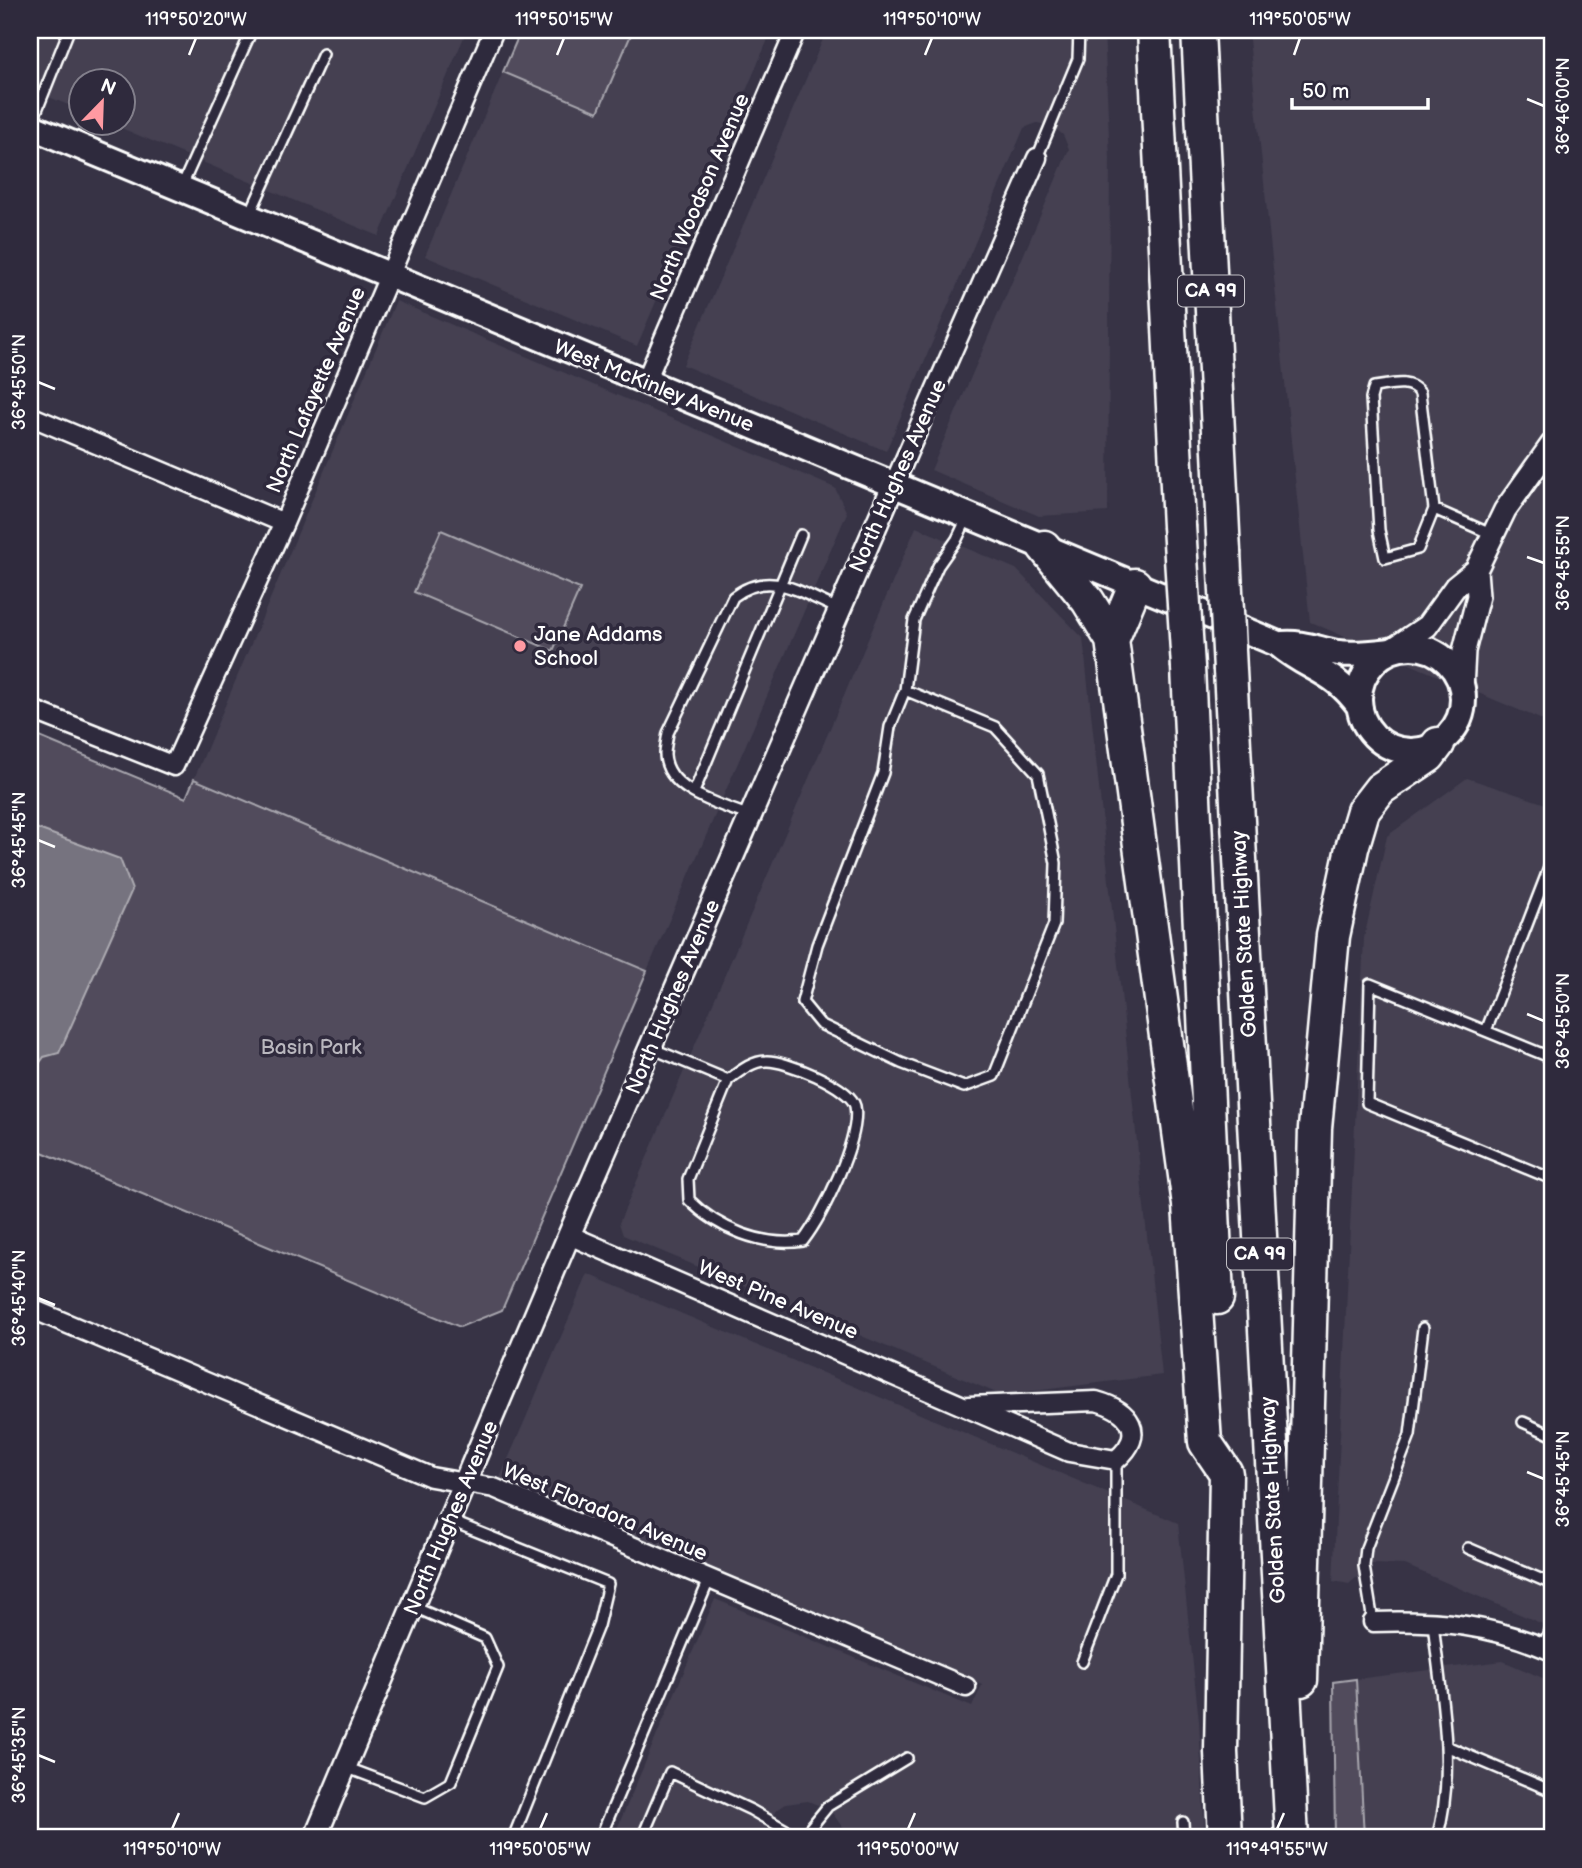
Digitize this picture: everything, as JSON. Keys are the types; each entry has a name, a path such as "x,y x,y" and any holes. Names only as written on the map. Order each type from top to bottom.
{"highway":[{"name":"Golden State Highway","path":"1154,30 1245,1838"},
{"name":"Golden State Highway","path":"1198,30 1292,1838"},
{"path":"1044,547 1088,601 1112,640 1189,1205 1205,1442 1226,1474 1221,1752 1225,1838"},
{"path":"1112,640 1135,585"},
{"path":"1292,1838 1302,1656 1315,1128 1333,936 1363,811 1380,789 1429,756 1438,744"}],"main road":[{"name":"West McKinley Avenue","path":"30,126 1278,644 1293,656 1341,682 1360,707 1365,723 1375,736 1389,746 1422,750 1438,744"},
{"name":"West McKinley Avenue","path":"1278,644 1298,642 1325,650 1356,654 1405,647 1436,653 1453,668 1462,690"},
{"path":"1360,707 1360,690 1365,674 1376,661 1390,651"},
{"path":"1438,744 1459,720 1462,690"}],"street":[{"name":"North Lafayette Avenue","path":"30,709 174,766 284,523 494,30"},
{"name":"North Woodson Avenue","path":"645,383 796,30"},
{"name":"North Hughes Avenue","path":"315,1838 451,1521 569,1235 1037,158"},
{"path":"30,416 284,523"},
{"path":"1390,651 1427,626 1455,587 1476,570 1492,534 1518,489 1552,444"},
{"path":"1462,690 1464,651 1478,596 1476,570"},
{"name":"West Pine Avenue","path":"569,1235 969,1406 1069,1452 1116,1460 1130,1445 1132,1424 1127,1415 1115,1406 1081,1400 969,1406"},
{"name":"West Floradora Avenue","path":"30,1308 431,1477 494,1488 966,1687"},
{"path":"1373,1622 1433,1620 1515,1635 1547,1649"}],"lane":[{"path":"30,126 69,30"},
{"path":"181,190 252,30"},
{"path":"1037,158 1078,59 1079,30"},
{"path":"249,218 323,54"},
{"path":"1405,383 1415,387 1420,393 1434,509 1418,549 1385,558 1379,530 1372,425 1371,398 1374,387 1405,383"},
{"path":"1434,509 1492,534"},
{"path":"905,690 995,727 1038,774 1056,863 1054,924 994,1076 964,1087 901,1063 820,1024 802,1002 817,944 883,773 890,727 905,690 914,620 938,566 957,540 969,514"},
{"path":"694,792 801,535"},
{"path":"751,817 694,792 671,774 665,755 668,733 733,597 747,586 762,582 782,585 840,610"},
{"path":"1486,1031 1552,860"},
{"path":"1552,1058 1370,984 1367,1103 1552,1179"},
{"path":"651,1048 728,1080"},
{"path":"766,1061 791,1066 840,1087 855,1102 857,1123 849,1145 816,1225 803,1241 781,1244 757,1239 704,1216 689,1200 688,1179 728,1080 746,1067 766,1061"},
{"path":"1373,1622 1364,1566 1366,1548 1410,1435 1423,1328"},
{"path":"1523,1422 1552,1435"},
{"path":"1082,1662 1116,1574 1116,1460"},
{"path":"451,1521 608,1584 598,1626 513,1838"},
{"path":"1468,1548 1552,1584"},
{"path":"600,1838 709,1580"},
{"path":"345,1767 425,1797 451,1782 498,1667 485,1638 414,1607"},
{"path":"1433,1620 1446,1746 1445,1810 1437,1838"},
{"path":"1547,1649 1552,1623"},
{"path":"1446,1746 1552,1791"},
{"path":"642,1838 670,1772 751,1810 801,1838 828,1806 907,1758"},
{"path":"1183,1822 1184,1838"}],"shaded area":[{"path":"30,30 467,30 379,236 136,134 136,66 66,66 66,104 30,89"},
{"path":"633,30 772,30 637,346 425,256 503,72 598,112"},
{"path":"827,30 1104,30 1110,158 1108,512 1039,516 931,470 1069,149 1063,135 1052,126 1037,123 1024,128 886,451 683,365"},
{"path":"1248,30 1545,30 1552,33 1552,724 1310,622"},
{"name":"Jane Addams School","path":"396,301 835,488 847,513 647,971 194,779"},
{"path":"916,527 1016,569 1083,638 1162,1375 1001,1395 623,1235 619,1223"},
{"path":"1467,778 1552,806 1552,1628 1405,1565 1372,1564 1349,1584 1333,1581 1364,938 1387,836"},
{"path":"30,826 120,859 132,890 59,1053 44,1057 30,1076"},
{"path":"588,1274 1178,1523 1199,1721 1205,1838 845,1838 843,1828 830,1810 808,1801 786,1804 777,1810 769,1819 762,1838 613,1838 715,1599 972,1707 982,1685 499,1480"},
{"path":"1503,1661 1552,1682 1552,1838 1364,1838 1356,1679"}],"green space":[{"path":"521,30 633,30 598,112 503,72"},
{"path":"441,530 580,589 553,651 414,592"},
{"name":"Basin Park","path":"30,733 186,798 194,779 647,971 502,1310 460,1327 30,1147"},
{"path":"1356,1679 1364,1838 1335,1838 1333,1682"}],"place":[{"name":"Jane Addams School","path":"520,646"}]}
